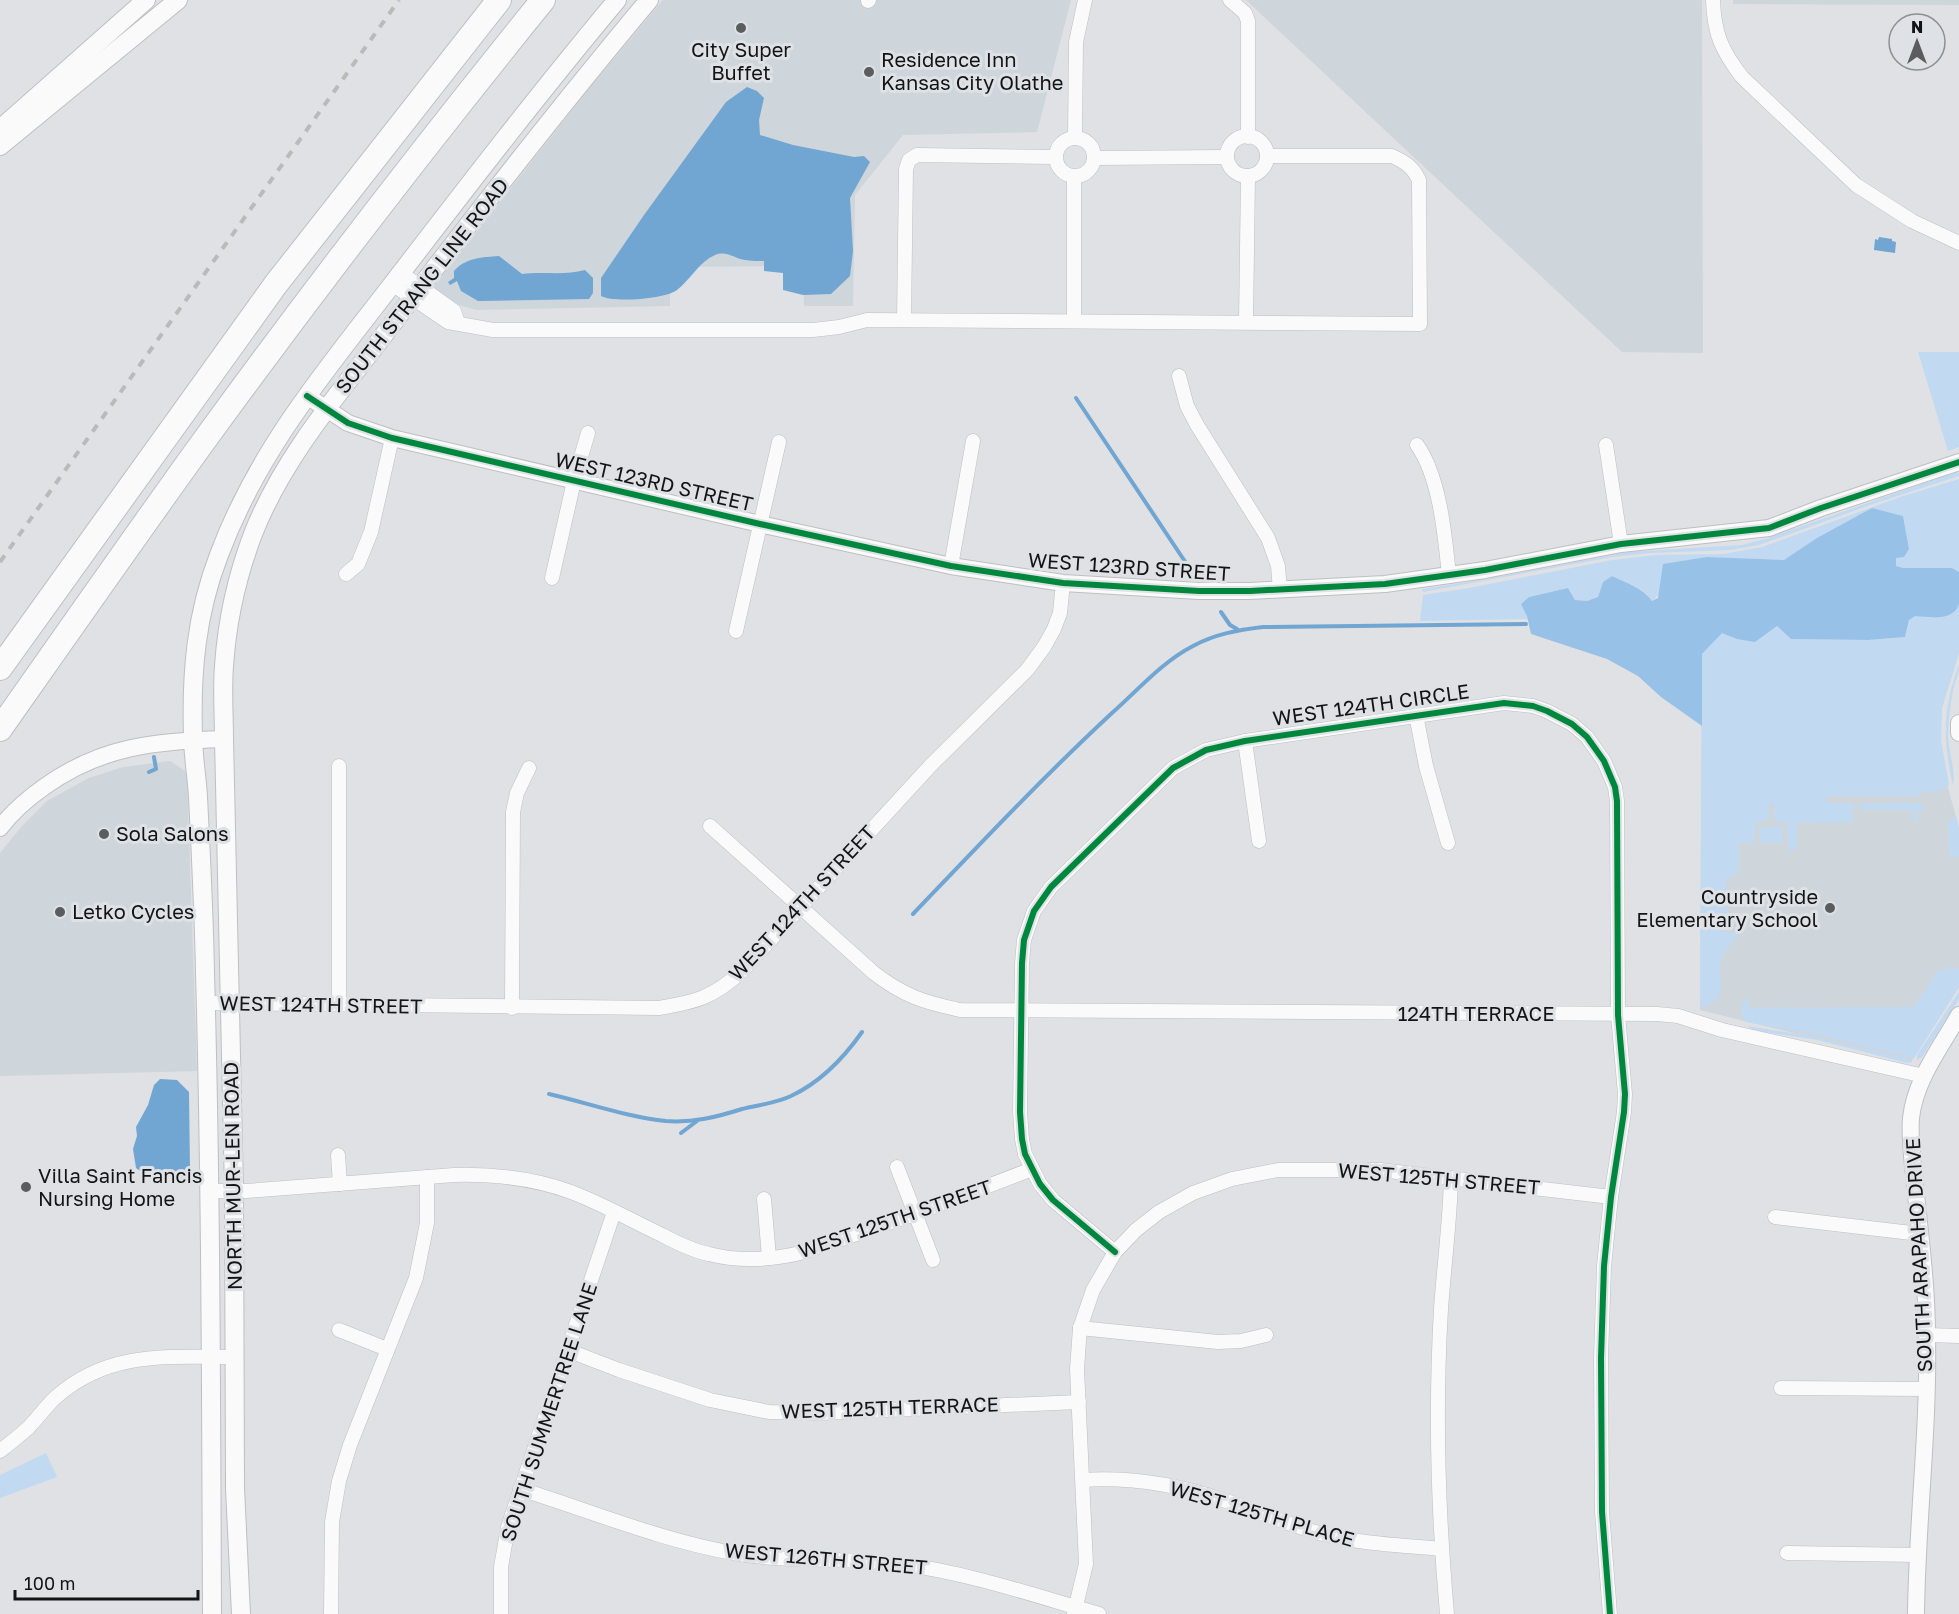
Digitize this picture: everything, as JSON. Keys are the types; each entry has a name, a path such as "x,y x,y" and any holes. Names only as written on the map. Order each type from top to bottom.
{"highway":[{"path":"0,668 276,284 499,0"},
{"path":"0,729 198,449 302,308 543,0"}],"main road":[{"path":"0,129 146,0"},
{"path":"0,146 178,0"},
{"name":"SOUTH STRANG LINE ROAD","path":"193,740 194,662 202,605 218,557 251,482 281,431 307,396 564,63 617,0"},
{"name":"SOUTH STRANG LINE ROAD","path":"224,739 224,668 227,635 242,569 266,505 295,456 327,410 416,292 584,78 649,0"},
{"name":"NORTH MUR-LEN ROAD","path":"224,739 234,1191 235,1488 241,1614"},
{"name":"NORTH MUR-LEN ROAD","path":"193,740 198,782 206,1003 210,1191 212,1614"}],"street":[{"path":"1075,137 1076,42 1085,0"},
{"path":"1230,0 1245,13 1248,21 1248,136"},
{"path":"1713,0 1717,36 1728,59 1742,77 1857,185 1912,221 1959,243"},
{"path":"1248,136 1263,143 1268,156 1260,172 1248,176 1242,176 1231,169 1227,157 1233,142 1248,136"},
{"path":"1075,137 1081,138 1091,146 1094,158 1088,171 1074,176 1068,175 1059,168 1055,157 1059,145 1075,137"},
{"path":"904,320 906,168 909,160 917,155 1055,157"},
{"path":"397,278 416,292 448,322 493,330 813,330 867,320 1420,324 1419,180 1415,170 1392,156 1268,156"},
{"path":"1094,158 1227,157"},
{"path":"1074,176 1074,321"},
{"path":"1246,322 1248,176"},
{"path":"1179,376 1182,392 1192,416 1268,538 1278,566 1280,590"},
{"name":"WEST 123RD STREET","path":"307,396 348,423 392,438 759,524 951,566 1063,583 1199,591 1280,590 1385,584 1449,576 1621,544 1769,528 1821,508 1959,462"},
{"name":"WEST 123RD STREET","path":"552,578 574,481 588,433"},
{"path":"346,573 358,564 371,532 392,438"},
{"path":"951,566 974,441"},
{"name":"WEST 123RD STREET","path":"736,631 779,442"},
{"path":"1417,445 1426,458 1436,486 1449,576"},
{"path":"1606,445 1621,544"},
{"name":"WEST 124TH STREET","path":"206,1003 659,1008 689,1004 710,995 742,971 931,765 1027,670 1044,647 1054,628 1060,613 1063,583"},
{"name":"WEST 124TH CIRCLE","path":"1115,1252 1053,1200 1032,1169 1025,1154 1022,1139 1021,1011 1024,940 1034,912 1051,887 1173,768 1206,750 1245,741 1504,703 1533,706 1572,724 1597,749 1610,774 1617,801 1618,1015 1624,1112 1611,1197 1604,1276 1600,1410 1602,1512 1610,1614"},
{"name":"WEST 124TH CIRCLE","path":"1416,715 1426,766 1448,843"},
{"path":"1959,723 1959,733"},
{"path":"0,828 30,797 63,773 104,754 136,746 224,739"},
{"path":"1245,741 1259,841"},
{"path":"339,766 339,1004"},
{"path":"512,1008 513,812 517,793 529,768"},
{"name":"124TH TERRACE","path":"710,826 874,973 911,997 960,1010 1657,1014 1678,1016 1722,1030 1924,1076"},
{"name":"SOUTH ARAPAHO DRIVE","path":"1916,1614 1928,1335 1911,1153 1911,1117 1924,1076 1959,1015"},
{"path":"338,1155 340,1185"},
{"path":"897,1167 933,1260"},
{"name":"WEST 125TH STREET","path":"210,1191 340,1185 484,1174 517,1177 571,1192 686,1247 707,1254 744,1259 790,1256 804,1252 915,1214 1032,1169"},
{"name":"WEST 125TH STREET","path":"1075,1611 1086,1564 1077,1369 1080,1328 1093,1290 1115,1252 1136,1230 1159,1212 1197,1192 1232,1179 1278,1170 1380,1170 1611,1197"},
{"path":"331,1614 332,1522 339,1481 350,1445 416,1278 427,1223 427,1177"},
{"path":"1447,1614 1441,1549 1439,1376 1441,1309 1451,1178"},
{"path":"764,1199 769,1257"},
{"name":"SOUTH SUMMERTREE LANE","path":"501,1614 500,1583 504,1548 520,1489 615,1212"},
{"path":"1774,1217 1920,1234"},
{"path":"1080,1328 1218,1342 1241,1341 1266,1335"},
{"path":"339,1330 387,1349"},
{"path":"1928,1335 1959,1336"},
{"name":"WEST 125TH TERRACE","path":"567,1350 710,1400 769,1412 819,1413 1078,1402"},
{"path":"0,1451 28,1428 56,1398 82,1378 119,1362 152,1357 235,1357"},
{"path":"1781,1388 1926,1389"},
{"name":"WEST 125TH PLACE","path":"1083,1480 1122,1480 1183,1489 1222,1499 1318,1533 1360,1542 1441,1549"},
{"name":"WEST 126TH STREET","path":"520,1489 685,1543 764,1557 859,1561 930,1568 1002,1585 1075,1611 1099,1614"},
{"path":"1787,1553 1918,1556"}],"shaded area":[{"path":"663,0 1071,0 1037,132 903,135 855,195 853,306 804,306 803,266 670,267 670,306 477,310 426,296 592,85"},
{"path":"1246,0 1702,0 1703,353 1622,352"},
{"path":"1733,0 1959,0 1959,5 1733,4"},
{"path":"747,87 757,91 764,98 759,120 760,135 793,145 854,157 864,156 870,162 850,198 853,251 850,276 831,294 803,295 783,290 783,273 764,271 764,261 745,260 719,254 704,262 682,286 671,293 627,300 601,296 601,278 644,215 726,102"},
{"path":"1879,237 1896,242 1895,253 1874,250 1875,239 1878,240"},
{"path":"499,256 522,274 569,273 585,270 593,278 593,293 589,299 478,301 461,291 457,281 450,285 448,282 454,278 454,271 463,263"},
{"path":"1918,352 1959,352 1959,447 1948,451"},
{"path":"1956,472 1959,476 1759,545 1731,550 1612,557 1423,592 1422,589 1628,552 1742,545"},
{"path":"1959,479 1959,572 1952,568 1896,566 1896,558 1909,549 1903,516 1872,508 1784,560 1707,557 1698,559 1652,601 1640,589 1612,576 1603,582 1598,597 1587,601 1575,600 1568,588 1529,597 1528,619 1420,621 1423,595 1612,560 1657,555 1723,554 1762,547 1903,496"},
{"path":"1872,508 1903,516 1909,549 1904,557 1896,558 1896,566 1952,568 1959,572 1959,604 1956,610 1952,614 1940,617 1915,616 1909,620 1905,637 1868,640 1791,639 1777,626 1755,642 1737,639 1722,633 1702,654 1702,726 1661,697 1638,676 1607,659 1531,634 1527,616 1521,604 1529,597 1568,588 1575,600 1587,601 1598,597 1603,582 1612,576 1639,589 1652,601 1658,598 1663,564 1707,557 1784,560 1817,538"},
{"path":"1959,604 1959,653 1942,708 1941,740 1949,785 1939,791 1920,792 1919,796 1827,796 1827,803 1853,803 1853,822 1797,823 1797,850 1788,848 1787,822 1774,822 1774,804 1769,804 1768,821 1755,822 1754,843 1739,843 1739,873 1734,873 1734,878 1726,878 1727,915 1723,916 1723,932 1735,933 1738,937 1726,950 1721,961 1721,992 1713,1002 1705,1007 1700,1006 1702,654 1722,632 1737,639 1777,626 1791,639 1868,640 1905,637 1909,620 1915,615 1932,618 1957,608"},
{"name":"Countryside Elementary School","path":"1959,653 1942,708 1940,738 1942,766 1959,828 1959,987 1911,1062 1700,1010 1702,654"},
{"path":"1959,664 1948,726 1953,785 1947,753 1946,724 1950,695"},
{"path":"170,761 185,771 187,778 197,1071 0,1076 0,853 47,801 89,778 123,767"},
{"path":"1920,803 1924,806 1924,810 1917,811 1917,821 1913,821 1912,810 1860,810 1860,804"},
{"path":"1956,816 1959,828 1959,857 1949,857 1948,822"},
{"path":"1759,827 1782,827 1782,843 1760,843"},
{"path":"1959,969 1959,987 1914,1058 1810,1033 1745,1022 1742,1015 1741,1009 1746,998 1749,1000 1749,1008 1914,1007 1938,971"},
{"path":"1959,992 1959,999 1922,1057 1917,1060 1917,1055"},
{"path":"1748,1026 1810,1036 1902,1057 1912,1062 1907,1063 1817,1040 1753,1030"},
{"path":"160,1079 177,1080 189,1092 190,1171 182,1180 164,1185 136,1168 133,1149 137,1136 136,1127 148,1105 154,1085"},
{"path":"46,1453 57,1477 0,1498 0,1475"}],"waterway":[{"path":"1076,398 1194,575"},
{"path":"1221,612 1230,625 1237,629"},
{"path":"913,914 1086,737 1161,668 1201,642 1227,633 1263,627 1526,624"},
{"path":"149,772 156,769 154,757"},
{"path":"549,1094 651,1119 666,1121 705,1119 780,1100 802,1090 831,1069 862,1032"},
{"path":"681,1133 697,1121"}],"railway":[{"path":"0,562 399,0"}],"cycle path":[{"path":"307,396 348,423 392,438 951,566 1063,583 1199,591 1250,591 1385,584 1485,570 1621,544 1769,528 1821,508 1959,462"},
{"path":"1115,1252 1053,1200 1040,1184 1025,1154 1022,1139 1020,1112 1024,940 1034,911 1051,887 1173,768 1206,750 1245,741 1504,703 1533,706 1572,724 1587,737 1604,761 1615,787 1617,801 1618,1015 1625,1094 1604,1266 1601,1358 1602,1512 1610,1614"}],"place":[{"name":"City Super Buffet","path":"741,28"},
{"name":"Residence Inn Kansas City Olathe","path":"869,72"},
{"name":"Sola Salons","path":"104,834"},
{"name":"Countryside Elementary School","path":"1830,908"},
{"name":"Letko Cycles","path":"60,912"},
{"name":"Villa Saint Fancis Nursing Home","path":"26,1187"}]}
